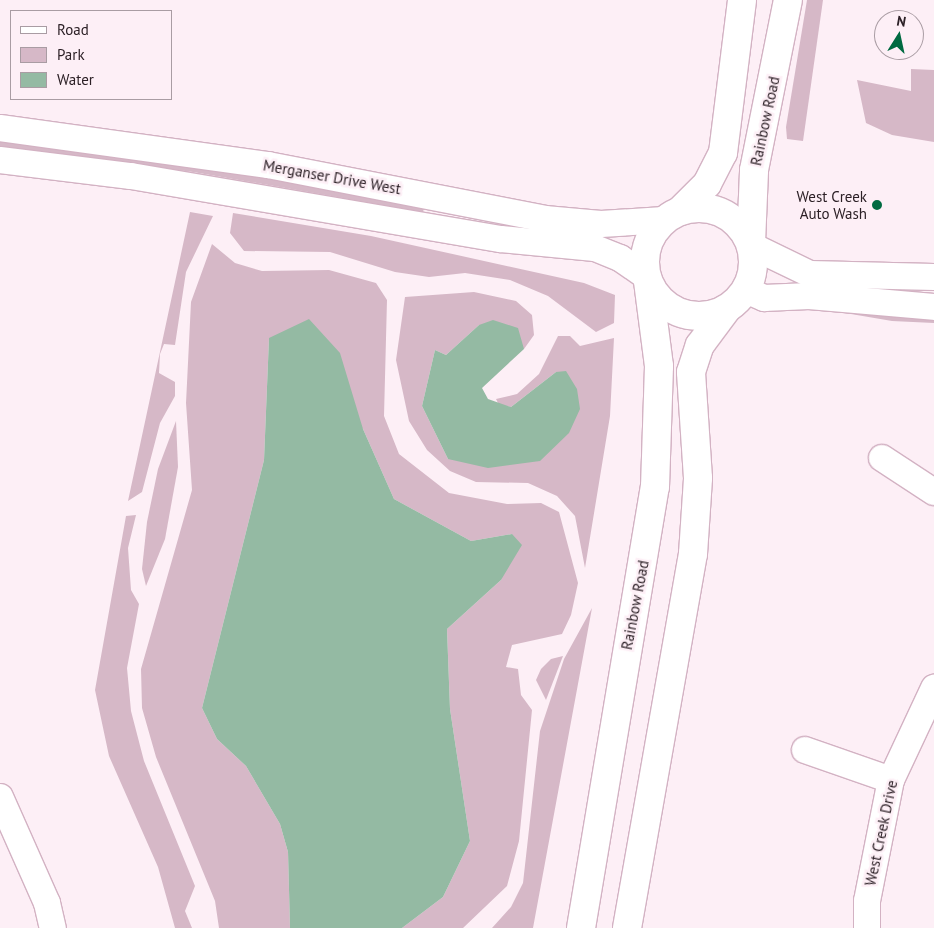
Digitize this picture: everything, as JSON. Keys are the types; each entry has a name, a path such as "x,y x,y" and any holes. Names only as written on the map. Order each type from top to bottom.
{"main road":[{"path":"726,310 700,317 674,311 647,279 647,246 672,215 707,184 723,153 742,0"},
{"name":"Rainbow Road","path":"752,244 754,170 788,0"},
{"path":"627,928 694,554 698,478 691,372 700,345 726,310 746,290 754,263 752,244 727,215 712,209 672,215"},
{"name":"Rainbow Road","path":"581,928 655,488 659,366 647,279"}],"street":[{"name":"Merganser Drive West","path":"0,128 268,165 545,219 611,224 672,215"},
{"path":"0,160 140,177 501,238 595,248 620,258 647,279"},
{"path":"752,244 810,274 934,277"},
{"path":"746,290 764,298 809,296 934,307"},
{"path":"882,458 934,492"},
{"name":"West Creek Drive","path":"867,928 867,901 891,780 934,688"},
{"path":"805,750 891,780"},
{"path":"0,797 47,903 53,928"}],"green space":[{"path":"807,0 823,0 803,141 787,139 786,127"},
{"path":"911,69 934,70 934,142 892,135 866,123 857,80 911,91"},
{"path":"0,139 194,165 425,204 423,212 193,172 0,147"},
{"path":"190,212 213,216 186,272 175,345 164,344 160,354 159,373 175,382 175,396 160,423 142,492 128,501"},
{"path":"233,213 371,236 584,283 615,295 614,323 596,332 548,296 510,280 465,273 429,277 395,272 330,252 244,251 230,233"},
{"path":"212,244 235,263 262,271 329,270 376,283 387,300 384,416 399,454 449,493 507,504 541,503 559,512 578,583 571,615 562,634 512,645 506,667 518,669 521,695 532,710 519,841 507,886 463,928 402,928 443,897 470,841 450,709 447,629 501,580 512,534 471,541 394,499 363,429 269,338 264,460 202,708 217,739 246,766 280,824 288,852 290,928 219,928 215,901 156,757 142,708 141,669 192,490 186,403 191,302"},
{"path":"474,292 516,301 532,315 534,335 524,349 479,325 446,355 435,350 422,406 448,459 566,372 556,372 511,407 499,405 496,399 517,394 539,374 558,336 570,336 580,346 614,338 610,416 585,568 575,516 557,496 528,483 476,482 450,471 427,450 409,421 396,360 405,297"},
{"path":"804,306 934,318 934,323 892,321"},
{"path":"176,421 178,467 165,539 146,586 142,569 147,522 158,469"},
{"path":"136,515 128,548 131,590 139,604 127,668 131,711 144,761 195,886 185,911 192,928 175,928 158,867 109,756 95,690 126,516"},
{"path":"592,608 533,928 492,928 511,907 523,883 540,731 564,659"},
{"path":"563,656 546,700 536,680 541,669 551,659"}],"water":[{"path":"309,319 340,353 363,429 394,499 471,541 512,534 522,545 501,580 447,629 450,709 470,841 443,897 402,928 290,928 288,852 280,824 246,766 217,739 202,708 264,460 269,338"},
{"path":"493,320 518,328 524,349 482,388 488,399 511,407 556,372 566,371 577,389 580,409 569,433 540,461 488,468 448,459 422,406 435,350 446,355 479,325"}],"place":[{"name":"West Creek Auto Wash","path":"877,205"}]}
